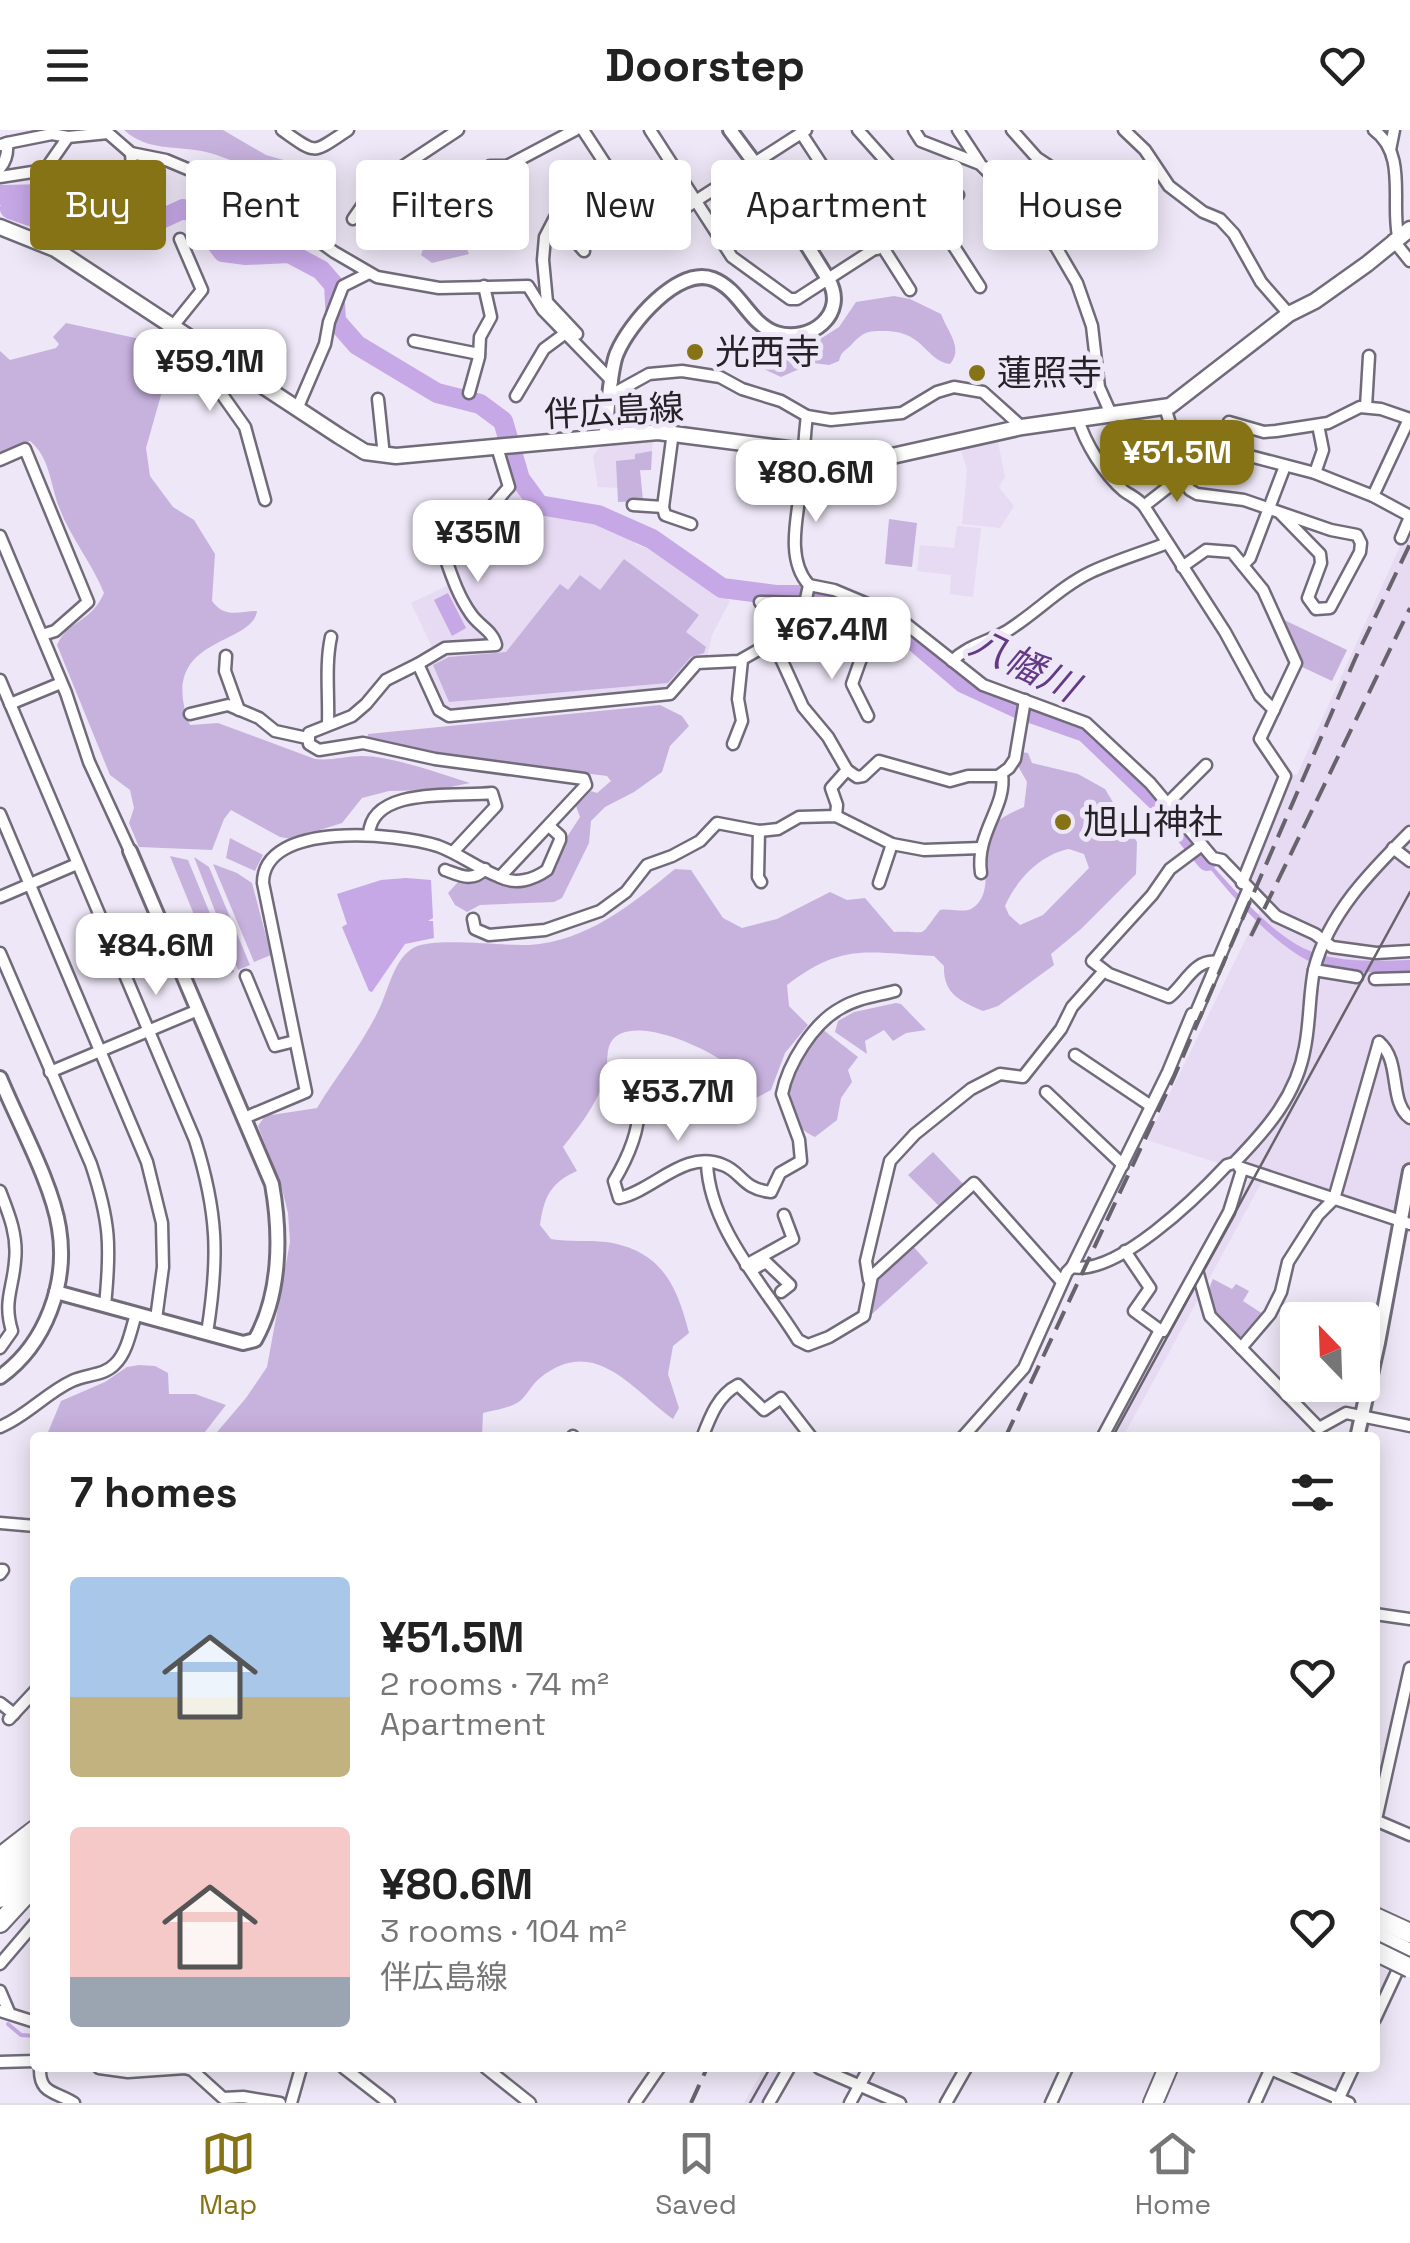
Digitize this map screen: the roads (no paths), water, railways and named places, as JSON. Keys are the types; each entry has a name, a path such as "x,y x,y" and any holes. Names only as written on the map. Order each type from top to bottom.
{"highway":[{"path":"0,1857 30,1834"},
{"path":"0,1877 30,1850"},
{"path":"0,1898 30,1870"},
{"path":"12,1932 30,1896"},
{"path":"1380,1920 1410,1933"},
{"path":"1380,1941 1409,1957"},
{"path":"1380,1952 1409,1957"},
{"path":"1152,2103 1166,2072"}],"main road":[{"name":"伴広島線","path":"0,226 30,239"},
{"name":"伴広島線","path":"57,250 360,449 384,456 672,432 874,460 1022,427 1165,406 1289,314 1315,302 1400,235"}],"street":[{"path":"282,130 311,151 348,130"},
{"path":"413,160 458,130"},
{"path":"518,160 575,130"},
{"path":"583,130 649,231 711,191"},
{"path":"650,130 732,257 788,298 796,299 877,250"},
{"path":"730,130 753,160"},
{"path":"858,130 885,160"},
{"path":"914,130 922,141 980,164"},
{"path":"958,130 980,164 1012,196 1025,202 1077,283 1092,326 1099,387 1111,414"},
{"path":"1012,130 1040,160"},
{"path":"1124,130 1145,150 1169,186 1203,212 1220,219 1234,234 1261,282 1289,314"},
{"path":"1374,130 1390,151 1397,182 1394,198 1400,235 1410,260"},
{"path":"1390,151 1394,130"},
{"path":"758,160 804,131 823,160"},
{"path":"0,168 6,162 3,144 52,134 108,134 131,153 166,160 266,202 334,252 377,277 439,288 528,286 543,310 594,360"},
{"path":"0,177 45,170 68,137"},
{"path":"131,153 131,160"},
{"path":"584,251 570,235 569,208 561,206 546,237 543,260 547,302 576,333 612,388"},
{"path":"352,219 356,213"},
{"path":"173,326 202,290 180,240"},
{"path":"606,436 616,355 627,334 678,282 697,276 715,280 735,293 764,328 792,335 814,328 832,314 836,295 810,250"},
{"path":"881,250 910,290"},
{"path":"956,250 980,287"},
{"path":"297,408 325,344 344,284 369,273"},
{"path":"469,393 480,354 480,336 492,314 484,286"},
{"path":"516,396 544,350 567,332"},
{"path":"192,339 189,348 245,426 265,500"},
{"path":"414,340 480,354"},
{"path":"1366,407 1369,356"},
{"path":"612,388 649,374 682,372 720,377 742,390 781,401 806,416 830,420 902,413 936,392 954,387 983,392 1022,427"},
{"path":"378,399 384,456"},
{"path":"1165,406 1178,474 1196,494 1244,500 1331,530 1353,532 1359,539 1360,552 1330,608 1316,609 1308,598 1321,563 1318,549 1275,511"},
{"path":"1223,449 1230,422 1264,432 1318,425 1354,408 1366,407 1410,419 1373,496"},
{"path":"418,664 439,710 449,716 670,694 697,663 742,660 760,649 802,650 800,627 806,595 796,555 806,416"},
{"path":"1078,419 1086,441 1110,474 1144,506 1260,696 1274,710"},
{"path":"1315,473 1323,450 1318,425"},
{"path":"672,432 662,507 665,514 691,524"},
{"path":"1175,443 1196,442 1315,473 1373,496 1410,517 1400,538"},
{"path":"307,738 314,729 352,716 386,680 445,648 496,646 494,636 474,619 463,602 444,554 452,531 488,510 509,487 507,447"},
{"path":"0,460 25,449 88,602 55,631 42,636"},
{"path":"1243,565 1275,511 1285,466"},
{"path":"1144,506 1172,484 1178,474"},
{"path":"633,505 662,507"},
{"path":"0,536 62,683 89,762 272,1184 280,1226 278,1260 262,1330 256,1340 242,1343 56,1292"},
{"path":"952,661 978,642 993,639 1032,616 1056,594 1091,572 1166,544"},
{"path":"967,1432 1024,1368 1062,1282 1123,1165 1218,962 1286,776 1260,743 1296,663 1262,590 1232,552 1206,550 1182,566"},
{"path":"760,602 834,590 896,616 984,685 1023,707 1086,722 1168,803 1197,848 1244,894 1323,948 1410,952"},
{"path":"328,724 331,637"},
{"path":"804,640 862,656 852,684 868,716"},
{"path":"777,650 803,708 828,738 847,770 860,777 879,762 950,781 968,776 989,779 1002,774 1014,759 1023,707"},
{"path":"226,656 225,671 239,710"},
{"path":"733,744 742,720 742,660"},
{"path":"0,680 196,1140 215,1218 216,1278 207,1333"},
{"path":"10,704 62,683"},
{"path":"190,714 224,705 259,718 275,731 307,738"},
{"path":"739,709 752,716"},
{"path":"307,738 310,746 319,750 363,743 435,759 584,779 586,785 500,877"},
{"path":"1168,803 1206,764"},
{"path":"836,816 838,805 831,788 847,770"},
{"path":"981,873 981,848 988,822 1004,790 1002,774"},
{"path":"369,834 375,815 396,800 492,793 496,806 453,852"},
{"path":"0,814 156,1192 162,1223 163,1267 156,1319"},
{"path":"474,920 475,929 489,934 557,928 600,911 626,892 647,865 700,840 717,823 759,831 778,830 800,817 836,816 892,844 924,850 981,848"},
{"path":"244,1118 306,1092 264,889 265,868 274,854 287,846 369,834 403,837 453,852 508,881 522,881 547,870 560,840 550,826"},
{"path":"759,831 761,882"},
{"path":"1105,1432 1229,1212 1238,1167 1275,1118 1300,1072 1315,968 1323,948 1378,861 1410,832"},
{"path":"879,883 892,844"},
{"path":"1197,848 1170,869 1152,895 1092,961 1104,971 1168,997 1200,964 1218,962"},
{"path":"1394,848 1410,861"},
{"path":"0,897 77,864"},
{"path":"445,870 463,878 481,874 485,869"},
{"path":"0,953 91,1164 108,1220 110,1252 104,1306"},
{"path":"1315,968 1357,976"},
{"path":"707,1163 708,1186 722,1222 748,1268 798,1340 808,1344 829,1337 864,1316 869,1280 866,1261 890,1161 959,1096 1000,1074 1018,1078 1024,1075 1072,1007 1104,971"},
{"path":"246,976 275,1046 296,1041"},
{"path":"1375,979 1410,978"},
{"path":"696,1070 654,1079 636,1088 642,1109 614,1182 620,1198 664,1178 684,1163 724,1165 755,1189 770,1192 780,1173 801,1161 799,1140 782,1094 797,1058 836,1010 857,1000 895,991"},
{"path":"50,1072 198,1010"},
{"path":"1242,1348 1270,1314 1281,1292 1288,1262 1318,1214 1334,1200 1379,1042 1392,1060 1402,1111 1410,1118"},
{"path":"1074,1055 1151,1106"},
{"path":"0,1079 54,1207 61,1246 56,1292 46,1323 0,1378"},
{"path":"1046,1092 1123,1165"},
{"path":"1072,1267 1110,1262 1180,1209 1227,1165 1405,1222"},
{"path":"1358,1432 1405,1222 1410,1171"},
{"path":"869,1280 974,1182 1062,1282"},
{"path":"0,1348 12,1330 6,1308 14,1272 14,1230 2,1200"},
{"path":"748,1268 793,1239 784,1216"},
{"path":"1125,1252 1150,1288 1134,1311 1160,1330"},
{"path":"748,1268 772,1264 790,1285 781,1292"},
{"path":"1197,1270 1210,1316 1319,1428 1346,1413 1410,1426"},
{"path":"0,1272 14,1272"},
{"path":"0,1426 39,1405 67,1383 108,1370 121,1357 136,1314"},
{"path":"704,1432 714,1408 738,1385 764,1410 781,1398 807,1432"},
{"path":"0,1523 30,1526"},
{"path":"1380,1615 1410,1619"},
{"path":"1380,1800 1410,1668"},
{"path":"0,1703 11,1717 30,1696"},
{"path":"1380,1824 1410,1835"},
{"path":"0,1964 12,1932"},
{"path":"1380,2011 1409,1957"},
{"path":"0,1991 4,2012 30,2020"},
{"path":"0,2062 30,2061"},
{"path":"40,2072 46,2091 74,2103"},
{"path":"194,2072 223,2098 280,2103"},
{"path":"291,2103 299,2072"},
{"path":"349,2072 389,2103"},
{"path":"491,2072 530,2103"},
{"path":"635,2103 655,2072"},
{"path":"769,2103 786,2072"},
{"path":"829,2072 900,2103"},
{"path":"850,2103 867,2072"},
{"path":"946,2103 964,2072"},
{"path":"1051,2103 1064,2072"},
{"path":"1255,2103 1268,2072"},
{"path":"1278,2072 1342,2102 1352,2072"}],"waterway":[{"name":"八幡川","path":"0,208 5,209"},
{"name":"八幡川","path":"10,209 30,216"},
{"name":"八幡川","path":"166,217 183,209 192,212 223,252 289,253 321,270 334,285 336,321 357,345 437,393 480,404 503,421 520,479 539,505 598,515 652,539 722,588 836,600 895,625 963,683 1019,709 1085,732 1161,805 1207,861"},
{"name":"八幡川","path":"10,211 30,217"},
{"path":"8,2024 21,2035 30,2036"}],"tram line":[{"path":"1115,1432 1410,892"},
{"path":"750,2103 768,2072"}],"railway":[{"path":"1008,1432 1174,1077 1355,659 1410,544"},
{"path":"1251,936 1410,608"},
{"path":"691,2103 705,2072"}],"place":[{"name":"光西寺","path":"695,352"},
{"name":"蓮照寺","path":"977,373"},
{"name":"旭山神社","path":"1063,822"}]}
